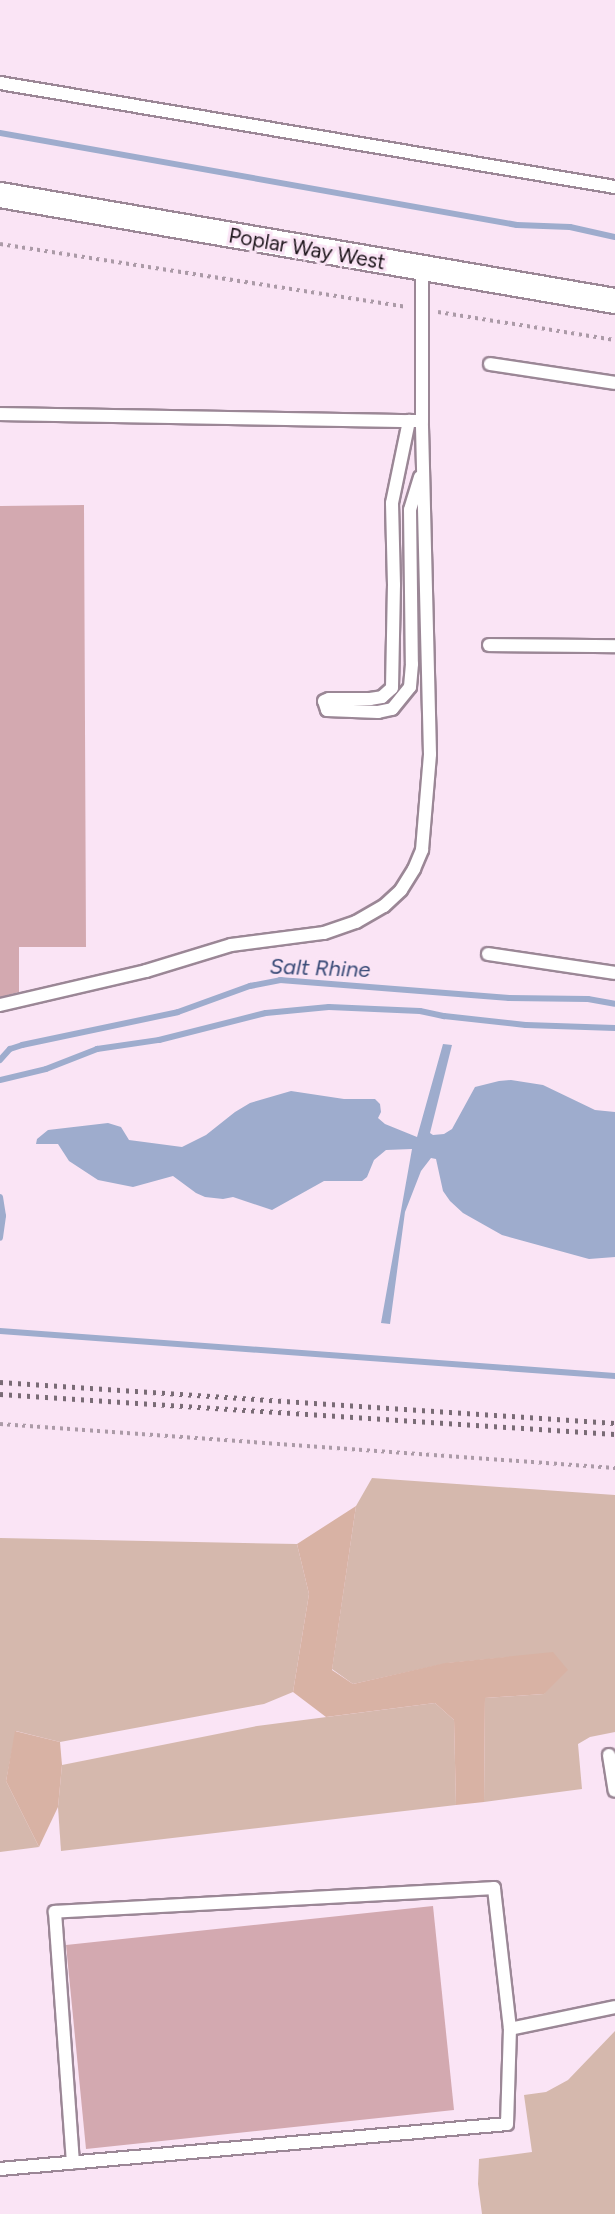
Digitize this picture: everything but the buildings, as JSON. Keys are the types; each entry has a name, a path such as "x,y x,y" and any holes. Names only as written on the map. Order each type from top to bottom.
{"street":[{"name":"Poplar Way West","path":"0,195 615,302"}],"lane":[{"path":"0,83 615,187"},
{"path":"0,1005 146,971 231,945 324,933 356,922 384,906 401,890 414,869 422,850 430,754 422,421 422,270"},
{"path":"490,364 615,383"},
{"path":"0,414 422,421"},
{"path":"409,421 392,503 394,585 392,688 382,697 329,699 324,701 327,710 378,712 392,709 410,687 412,664 410,510 423,466"},
{"path":"489,645 615,646"},
{"path":"488,954 615,973"},
{"path":"609,1755 615,1791"},
{"path":"0,2169 507,2124 510,2029 494,1888 54,1912 73,2162"},
{"path":"510,2029 615,2007"}],"path":[{"path":"0,244 615,340"},
{"path":"0,1424 615,1468"}],"shaded area":[{"path":"372,1478 615,1495 615,1732 590,1737 578,1744 582,1789 484,1802 485,1698 544,1694 553,1653 448,1663 353,1684 332,1669 356,1506"},
{"path":"356,1506 332,1670 353,1684 445,1663 553,1652 568,1670 544,1694 485,1698 484,1802 456,1805 454,1720 435,1703 326,1717 293,1692 309,1594 297,1544"},
{"path":"0,1538 297,1544 309,1594 293,1692 264,1704 60,1742 16,1731 6,1781 39,1847 0,1852"},
{"path":"435,1703 454,1720 456,1805 61,1851 58,1807 62,1765 257,1726"},
{"path":"15,1731 60,1742 62,1765 58,1807 39,1847 6,1781"},
{"path":"615,2031 615,2214 482,2214 478,2184 479,2159 532,2152 524,2095 546,2092 568,2080"}],"water":[{"path":"443,1044 452,1045 430,1133 433,1135 444,1134 452,1129 475,1087 499,1081 511,1080 543,1085 595,1110 615,1112 615,1257 589,1259 502,1235 463,1213 450,1201 443,1191 436,1159 431,1158 421,1171 405,1212 390,1324 381,1323 412,1149 386,1150 374,1160 367,1177 362,1181 324,1181 272,1210 233,1197 223,1199 205,1197 173,1176 133,1187 98,1180 69,1161 58,1144 36,1144 37,1139 48,1130 108,1123 121,1127 129,1140 182,1147 206,1135 250,1103 291,1091 344,1099 375,1099 380,1104 381,1112 378,1118 385,1124 417,1137"}],"waterway":[{"path":"0,133 517,225 570,227 615,237"},
{"name":"Salt Rhine","path":"0,1060 10,1049 22,1045 178,1012 250,986 280,980 509,998 588,999 615,1004"},
{"name":"Salt Rhine","path":"0,1080 46,1069 97,1049 159,1040 266,1013 329,1007 420,1011 444,1016 526,1025 615,1028"},
{"name":"Salt Rhine","path":"0,1197 3,1216 0,1238"},
{"path":"0,1331 615,1376"}],"railway":[{"path":"0,1382 615,1423"},
{"path":"0,1394 615,1434"}]}
